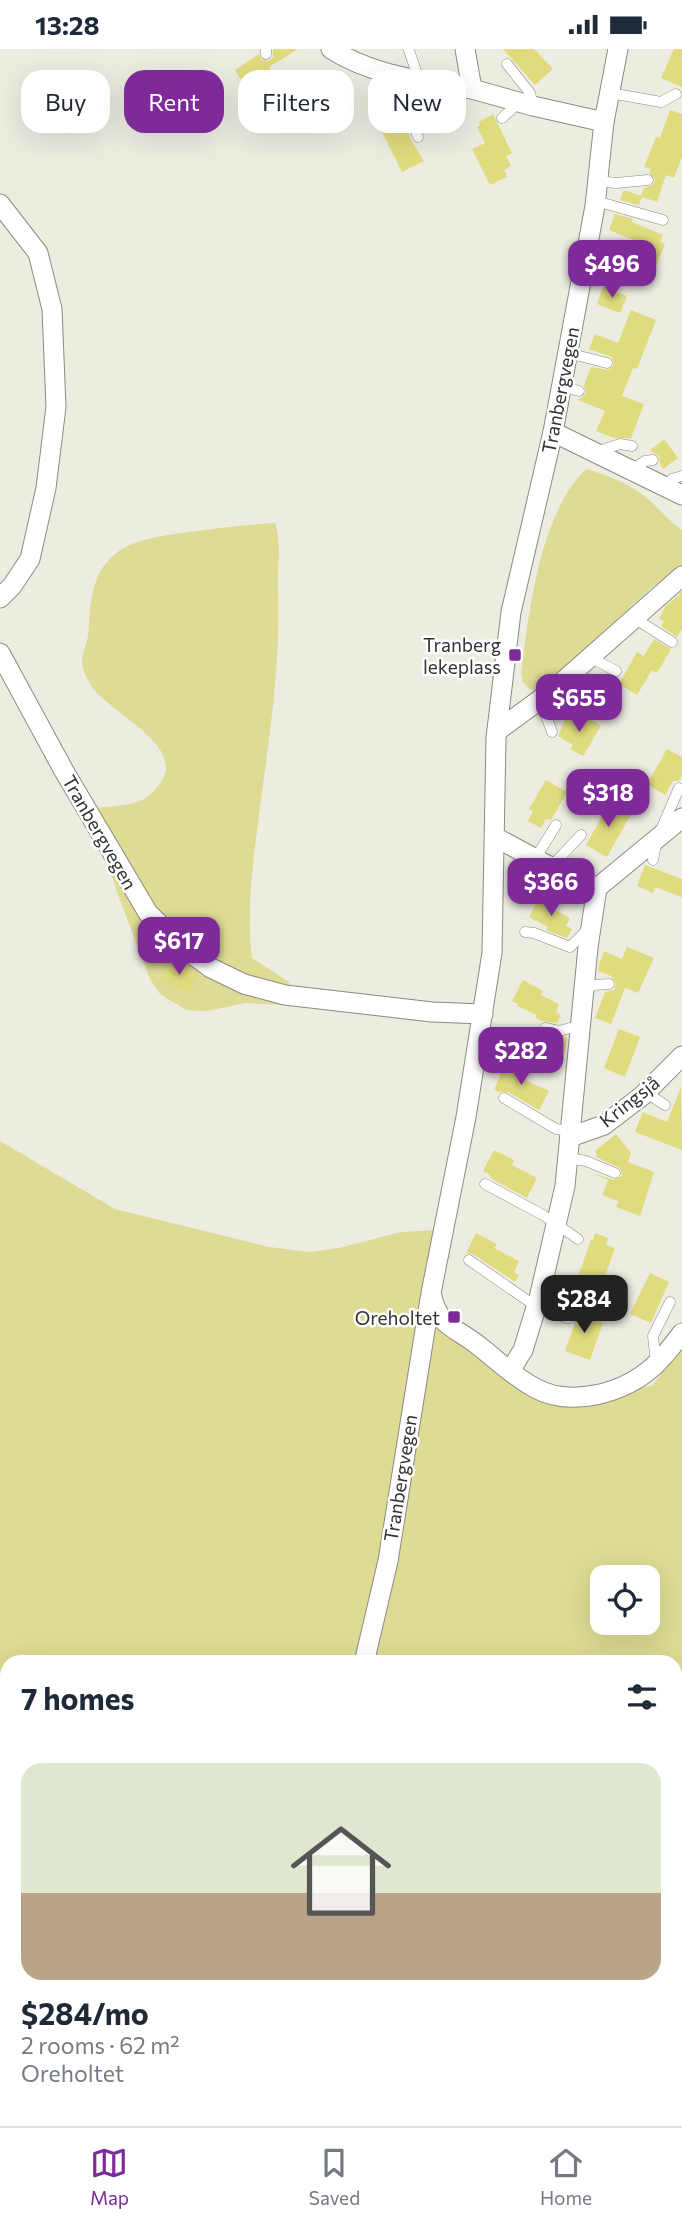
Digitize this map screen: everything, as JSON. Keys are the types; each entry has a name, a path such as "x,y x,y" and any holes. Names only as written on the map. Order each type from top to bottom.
{"street":[{"path":"331,49 376,70"},
{"path":"465,49 472,89"},
{"name":"Tranbergvegen","path":"366,1655 388,1561 492,953 497,731 512,612 553,432 570,389 568,353 596,201 604,121 618,49"},
{"path":"466,88 604,121"},
{"path":"0,204 38,253 52,309 56,407 46,488 30,559 12,586 0,598"},
{"path":"553,432 673,491"},
{"path":"497,731 536,703 682,576"},
{"name":"Tranbergvegen","path":"0,653 64,771 148,913 185,949 211,968 244,983 285,995 432,1012 483,1014"},
{"path":"510,1371 523,1350 537,1307 565,1186 597,888 682,818"},
{"path":"495,837 597,888"},
{"name":"Kringsjå","path":"570,1134 604,1125 650,1088 682,1056"},
{"path":"434,1303 450,1327 476,1343 535,1388 560,1397 604,1393 626,1384 656,1363 682,1333"}],"lane":[{"path":"409,50 415,70"},
{"path":"502,118 524,104 530,93 507,64"},
{"path":"610,93 662,102 676,94"},
{"path":"416,133 418,137"},
{"path":"598,181 616,183 648,180"},
{"path":"596,201 663,220"},
{"path":"585,262 605,266 635,278"},
{"path":"568,353 607,363"},
{"path":"595,453 620,444 632,446"},
{"path":"631,470 645,461 653,460"},
{"path":"673,491 672,479 682,476"},
{"path":"633,618 672,642"},
{"path":"590,657 616,671"},
{"path":"536,703 545,713 552,732"},
{"path":"653,860 657,839 679,788"},
{"path":"543,863 556,825"},
{"path":"543,863 581,835"},
{"path":"525,932 570,947 592,926"},
{"path":"584,991 594,985 609,984"},
{"path":"545,1028 559,1031 581,1025"},
{"path":"650,1088 654,1098 665,1105"},
{"path":"504,1098 556,1129 570,1134"},
{"path":"568,1158 586,1161 615,1173"},
{"path":"485,1184 578,1239"},
{"path":"469,1260 537,1307 568,1318"},
{"path":"656,1363 653,1336 670,1302"}],"shaded area":[{"path":"586,469 627,484 682,530 682,566 651,588 537,691 525,685 521,673 539,565 558,511 570,488"},
{"path":"275,523 279,547 276,673 253,869 250,940 252,958 289,982 289,991 281,1005 245,1003 207,1011 186,1010 160,994 150,979 117,892 90,809 127,805 145,799 161,782 166,768 163,754 153,741 97,693 89,682 82,659 88,636 91,601 96,581 104,566 115,554 129,546 167,535"},
{"path":"0,1141 115,1209 269,1247 310,1252 339,1248 401,1232 436,1230 419,1309 542,1390 652,1386 682,1347 682,1655 0,1655"}],"building":[{"path":"273,49 298,49 269,67 271,70 238,70 238,75 235,70 259,54 262,60 269,61 273,57"},
{"path":"503,49 534,49 553,69 535,85"},
{"path":"674,49 682,49 682,87 661,78"},
{"path":"670,110 682,114 682,157 674,178 666,175 657,202 642,197 639,205 620,200 624,190 641,196 644,188 654,184 655,179 649,173 651,169 644,167 656,137 660,138"},
{"path":"493,114 512,153 506,156 511,166 504,170 507,177 490,185 472,149 485,143 477,127 479,122"},
{"path":"382,133 408,133 424,161 402,172"},
{"path":"615,214 633,219 632,222 663,235 660,242 665,244 655,268 651,266 648,275 626,266 636,241 609,230"},
{"path":"603,287 627,296 620,313 597,304"},
{"path":"631,310 656,320 637,369 633,368 622,396 644,404 631,438 614,438 596,431 605,411 578,400 586,394 584,385 591,367 608,370 614,365 612,357 589,349 595,334 618,343"},
{"path":"664,439 678,458 663,469 659,456 650,450"},
{"path":"682,592 682,629 677,637 661,626 664,621 659,619 665,607"},
{"path":"654,639 671,649 657,673 652,670 637,695 619,684 637,652 644,656"},
{"path":"583,715 601,726 583,756 570,749 573,745 558,736 566,718 578,725"},
{"path":"667,749 682,757 682,775 679,781 673,781 665,795 647,784"},
{"path":"546,780 567,792 551,820 546,819 541,828 528,821 533,811 529,809"},
{"path":"610,802 631,814 607,857 586,845"},
{"path":"645,865 682,879 682,897 655,887 653,893 637,886"},
{"path":"540,897 553,904 551,908 570,918 566,926 572,929 567,938 546,930 548,927 529,917"},
{"path":"627,947 654,958 638,993 625,988 611,1024 595,1018 605,992 614,990 616,984 611,976 598,971 599,964 604,951 622,959"},
{"path":"169,960 198,974 190,993 161,981"},
{"path":"523,980 543,991 541,995 559,1004 556,1012 561,1015 557,1023 535,1018 537,1015 512,1001"},
{"path":"619,1029 640,1037 625,1077 604,1068"},
{"path":"549,1036 567,1037 565,1053 546,1050"},
{"path":"505,1064 526,1074 523,1079 549,1091 539,1110 508,1092 494,1090"},
{"path":"681,1087 682,1150 635,1132 643,1112 667,1122"},
{"path":"616,1134 631,1153 628,1162 654,1172 640,1216 616,1207 618,1201 602,1195 608,1180 590,1172 613,1180 622,1176 620,1168 596,1157 595,1151"},
{"path":"494,1150 514,1160 512,1165 537,1178 527,1198 492,1179 483,1171"},
{"path":"476,1233 497,1244 494,1248 519,1261 514,1272 519,1275 515,1282 473,1254 466,1253"},
{"path":"595,1233 608,1238 606,1245 615,1248 602,1285 578,1276"},
{"path":"650,1273 669,1282 651,1323 630,1314"},
{"path":"583,1308 597,1313 594,1320 603,1323 590,1360 565,1351 578,1314 580,1315"}],"place":[{"name":"Tranberg lekeplass","path":"515,655"},
{"name":"Oreholtet","path":"454,1317"}]}
